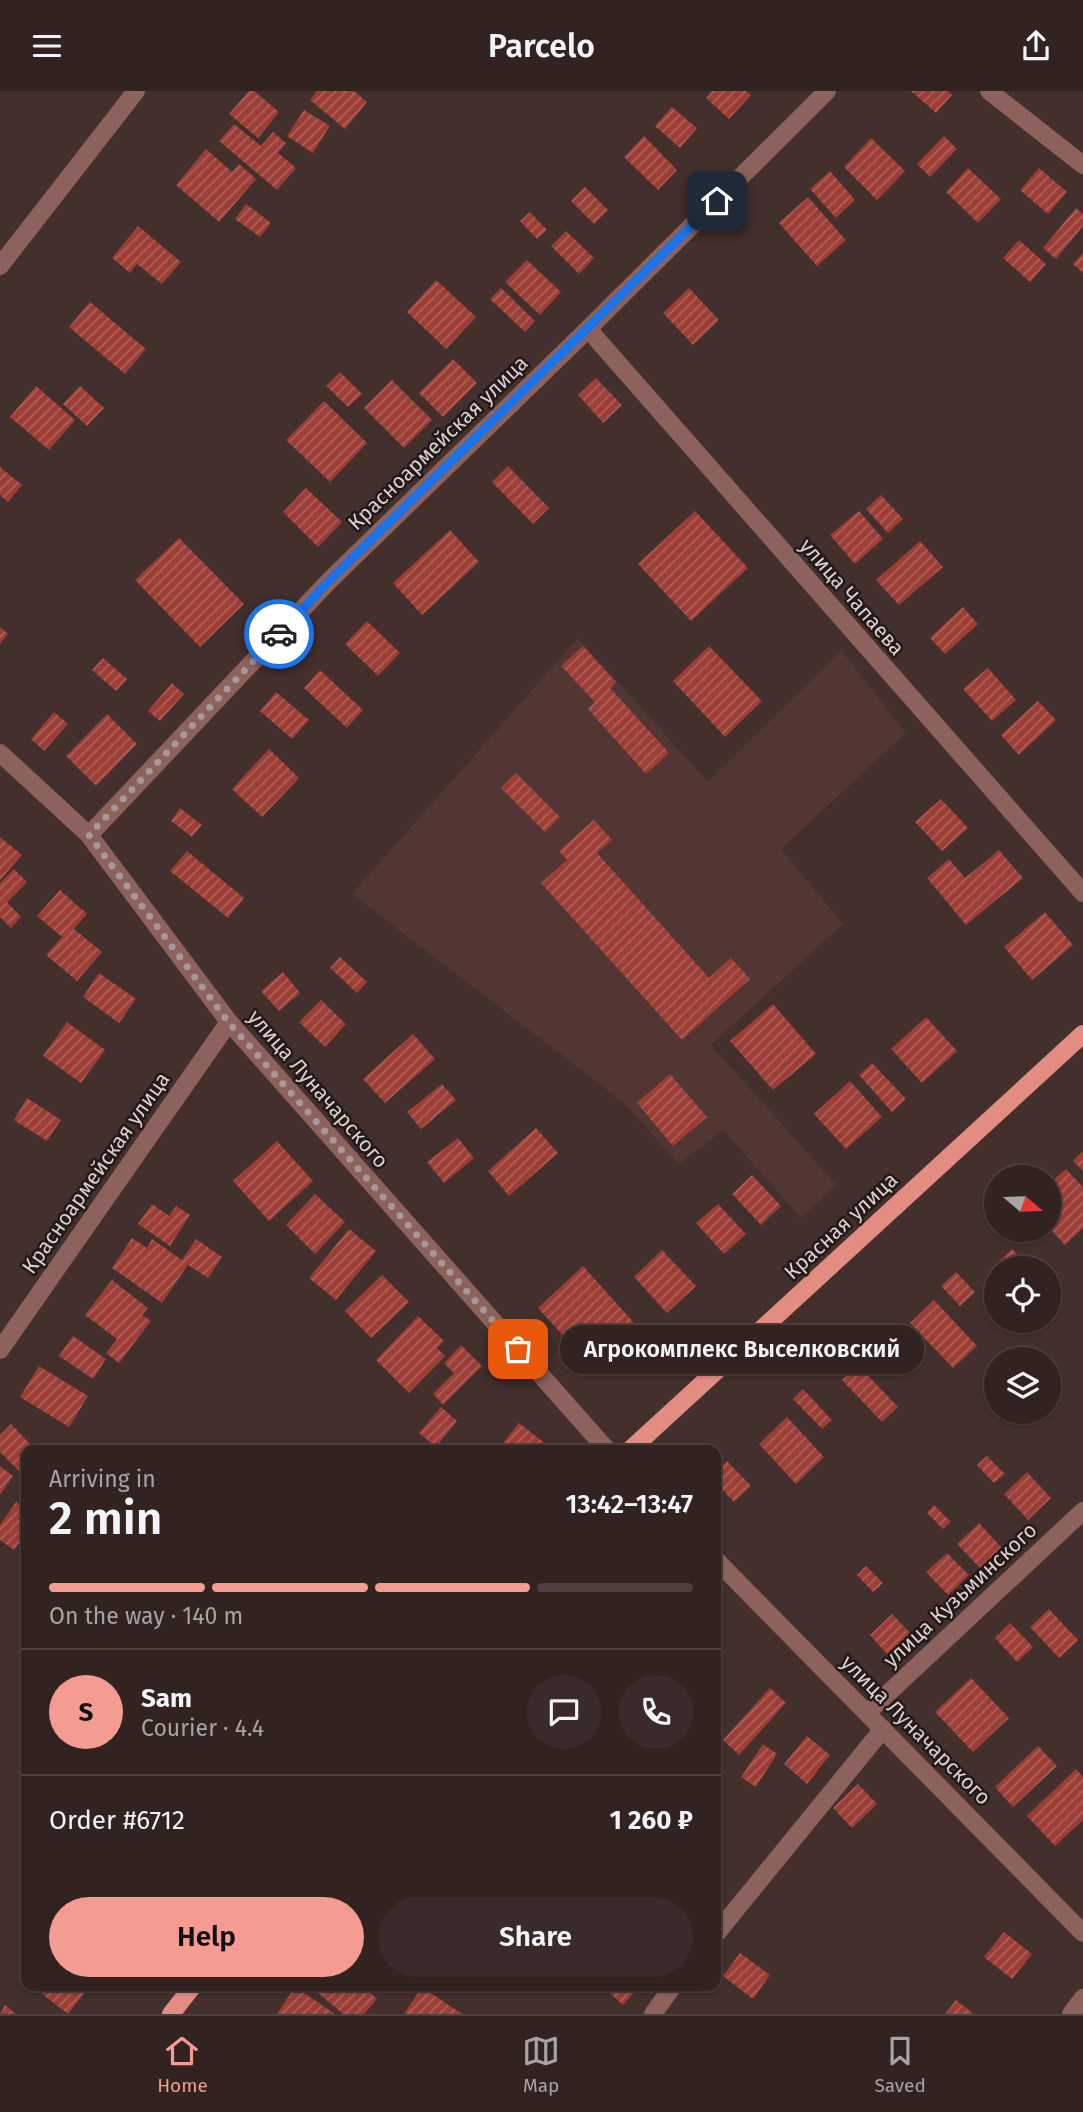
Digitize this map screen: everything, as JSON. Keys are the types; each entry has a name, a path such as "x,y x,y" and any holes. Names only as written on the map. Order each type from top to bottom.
{"main road":[{"name":"Красная улица","path":"636,1445 1083,1034"},
{"path":"171,2014 189,1991"}],"street":[{"path":"0,266 136,91"},
{"name":"Красноармейская улица","path":"89,835 329,581 827,91"},
{"path":"989,91 1083,165"},
{"name":"улица Чапаева","path":"588,329 1083,893"},
{"name":"улица Луначарского","path":"0,753 89,835 229,1023 603,1445"},
{"name":"Красноармейская улица","path":"0,1350 229,1023"},
{"name":"улица Кузьминского","path":"867,1713 1083,1511"},
{"name":"улица Луначарского","path":"721,1565 1083,1933"},
{"path":"721,1928 883,1729"},
{"path":"653,2014 669,1991"},
{"path":"1071,2014 1083,1998"}],"shaded area":[{"path":"578,638 708,782 841,650 906,733 781,849 843,924 711,1045 836,1185 801,1218 723,1130 679,1164 623,1102 352,894"}],"building":[{"path":"249,91 254,91 279,112 258,138 229,114"},
{"path":"317,91 354,91 367,102 345,129 310,100"},
{"path":"712,91 746,91 751,95 729,119 706,98"},
{"path":"911,91 948,91 952,95 936,113"},
{"path":"672,107 697,128 680,148 655,126"},
{"path":"304,110 330,126 313,153 287,136"},
{"path":"234,124 261,146 273,132 286,143 278,153 296,168 277,190 219,141"},
{"path":"644,136 677,170 658,190 624,157"},
{"path":"944,136 957,149 930,177 917,164"},
{"path":"871,138 905,171 877,200 844,167"},
{"path":"206,149 232,172 239,164 256,179 219,222 176,185"},
{"path":"968,168 1001,199 978,223 946,192"},
{"path":"1039,168 1067,192 1048,214 1020,190"},
{"path":"830,171 855,200 836,218 810,189"},
{"path":"585,187 608,210 594,224 571,201"},
{"path":"808,197 846,240 817,266 779,223"},
{"path":"246,204 271,223 260,237 235,219"},
{"path":"1076,208 1083,214 1083,226 1056,259 1043,248"},
{"path":"530,212 547,230 537,239 520,221"},
{"path":"138,226 181,262 162,284 137,264 130,273 112,258"},
{"path":"566,231 594,258 579,274 551,246"},
{"path":"1019,240 1046,264 1030,282 1003,258"},
{"path":"1083,253 1083,273 1073,264"},
{"path":"527,260 561,292 540,315 505,282"},
{"path":"436,280 476,317 446,349 407,312"},
{"path":"501,288 535,321 525,332 490,299"},
{"path":"689,288 719,320 693,345 663,313"},
{"path":"90,302 146,349 125,374 69,327"},
{"path":"453,359 477,383 443,417 419,393"},
{"path":"340,372 362,394 348,407 326,386"},
{"path":"596,378 622,405 603,423 578,395"},
{"path":"392,380 432,420 404,448 364,408"},
{"path":"36,386 75,420 49,450 10,417"},
{"path":"80,386 104,408 87,426 63,404"},
{"path":"324,401 367,443 330,482 286,440"},
{"path":"508,466 549,508 533,524 492,482"},
{"path":"0,467 22,485 8,502 0,495"},
{"path":"306,488 342,522 318,547 283,512"},
{"path":"881,495 903,519 888,533 866,509"},
{"path":"695,511 748,568 691,621 638,564"},
{"path":"859,511 883,539 855,564 830,535"},
{"path":"450,530 479,562 422,615 393,583"},
{"path":"179,538 244,604 200,647 135,580"},
{"path":"920,541 943,567 899,605 876,580"},
{"path":"963,607 978,624 945,654 930,638"},
{"path":"367,621 400,653 378,676 345,644"},
{"path":"0,627 8,634 0,644"},
{"path":"583,646 616,682 610,688 669,753 646,774 588,709 595,702 561,666"},
{"path":"709,646 762,701 725,737 673,681"},
{"path":"103,658 127,679 116,691 92,670"},
{"path":"988,668 1016,700 992,721 963,689"},
{"path":"320,670 363,710 347,728 304,688"},
{"path":"172,683 184,694 160,721 148,711"},
{"path":"276,692 309,720 292,739 260,711"},
{"path":"1038,701 1056,720 1019,755 1001,735"},
{"path":"54,712 68,724 44,751 31,739"},
{"path":"107,714 137,744 96,786 66,756"},
{"path":"269,749 299,778 262,817 232,789"},
{"path":"516,773 560,817 545,832 501,788"},
{"path":"941,799 968,828 942,851 915,822"},
{"path":"180,808 202,825 192,837 171,821"},
{"path":"594,820 612,840 597,853 709,978 731,958 750,979 682,1040 541,883 567,860 559,851"},
{"path":"0,837 22,855 0,880"},
{"path":"999,850 1023,878 966,925 927,878 949,859 965,878"},
{"path":"187,851 244,898 228,918 170,871"},
{"path":"14,869 27,882 7,902 21,917 11,928 0,917 0,883"},
{"path":"60,890 87,914 74,929 102,952 77,981 46,955 62,937 37,916"},
{"path":"1045,912 1073,945 1032,980 1004,947"},
{"path":"340,957 367,982 357,993 330,968"},
{"path":"283,972 300,993 279,1011 261,991"},
{"path":"99,973 136,999 119,1023 83,997"},
{"path":"321,1000 346,1024 325,1047 299,1022"},
{"path":"773,1004 816,1054 773,1090 730,1041"},
{"path":"926,1017 957,1051 922,1083 891,1049"},
{"path":"67,1022 105,1050 81,1083 43,1056"},
{"path":"413,1034 435,1059 385,1103 363,1079"},
{"path":"872,1063 906,1099 892,1112 859,1075"},
{"path":"670,1074 707,1117 673,1146 637,1103"},
{"path":"850,1081 882,1117 846,1149 814,1114"},
{"path":"442,1084 456,1100 421,1129 407,1112"},
{"path":"27,1098 61,1120 47,1141 14,1120"},
{"path":"536,1128 558,1153 509,1196 488,1171"},
{"path":"458,1138 474,1158 444,1183 427,1162"},
{"path":"277,1141 313,1181 269,1221 233,1181"},
{"path":"1083,1151 1083,1171 1073,1161"},
{"path":"1066,1169 1083,1187 1083,1228 1065,1245 1061,1241 1061,1173"},
{"path":"752,1175 781,1206 761,1225 732,1194"},
{"path":"315,1194 345,1222 315,1254 286,1225"},
{"path":"152,1204 169,1216 176,1206 190,1215 170,1246 138,1224"},
{"path":"718,1204 746,1234 724,1254 696,1223"},
{"path":"349,1229 376,1251 336,1300 309,1278"},
{"path":"132,1238 147,1248 152,1239 182,1260 196,1239 222,1257 208,1278 188,1265 162,1303 112,1268"},
{"path":"1012,1249 1019,1256 1005,1256"},
{"path":"662,1250 696,1286 667,1313 634,1277"},
{"path":"583,1266 644,1334 599,1375 538,1308"},
{"path":"956,1272 975,1292 960,1306 941,1286"},
{"path":"382,1275 409,1302 371,1338 345,1311"},
{"path":"112,1280 148,1308 142,1315 151,1321 119,1363 106,1353 117,1339 85,1315"},
{"path":"934,1300 977,1346 953,1368 910,1323"},
{"path":"418,1316 444,1341 437,1348 445,1356 409,1393 376,1360"},
{"path":"895,1331 918,1356 901,1372 878,1347"},
{"path":"73,1336 106,1359 93,1379 59,1356"},
{"path":"461,1345 482,1366 443,1405 433,1394 454,1373 444,1363"},
{"path":"858,1365 898,1407 882,1422 842,1380"},
{"path":"39,1366 88,1396 69,1427 20,1397"},
{"path":"803,1389 832,1420 822,1429 793,1399"},
{"path":"441,1407 457,1421 438,1445 434,1445 419,1433"},
{"path":"787,1417 824,1457 796,1484 759,1444"},
{"path":"519,1423 547,1445 502,1445"},
{"path":"11,1424 31,1445 21,1445 21,1473 0,1452 0,1435"},
{"path":"987,1456 1005,1474 994,1483 977,1465"},
{"path":"727,1461 751,1486 734,1502 721,1488 721,1467"},
{"path":"0,1466 13,1476 0,1495"},
{"path":"1027,1472 1051,1498 1028,1520 1004,1494"},
{"path":"16,1502 21,1506 21,1540 14,1550 0,1540 0,1525"},
{"path":"934,1505 951,1522 943,1529 927,1513"},
{"path":"979,1523 1001,1547 980,1568 957,1544"},
{"path":"947,1553 969,1575 948,1595 926,1572"},
{"path":"866,1566 883,1583 873,1592 857,1575"},
{"path":"1049,1609 1078,1640 1059,1658 1030,1627"},
{"path":"892,1614 910,1633 888,1655 870,1635"},
{"path":"1010,1623 1033,1647 1017,1662 995,1638"},
{"path":"971,1678 1009,1718 973,1752 935,1712"},
{"path":"770,1688 786,1703 739,1755 723,1740"},
{"path":"807,1736 830,1755 807,1784 784,1764"},
{"path":"763,1744 777,1754 756,1787 741,1777"},
{"path":"1038,1746 1057,1766 1013,1807 995,1787"},
{"path":"1076,1769 1083,1777 1083,1820 1055,1846 1027,1816"},
{"path":"858,1784 877,1804 852,1828 833,1808"},
{"path":"1004,1932 1032,1954 1012,1979 984,1957"},
{"path":"740,1953 770,1975 753,1999 723,1976"},
{"path":"38,1991 86,1991 68,2014"},
{"path":"292,1991 301,1991 335,2014 277,2014"},
{"path":"368,1991 377,1999 364,2014 343,2014 317,1992"},
{"path":"419,1991 428,1991 462,2014 404,2014"},
{"path":"608,1991 636,1991 623,2005"},
{"path":"956,2000 974,2014 945,2014"},
{"path":"5,2005 16,2014 0,2014"}],"way so far":[{"path":"279,634 89,835 229,1023 518,1349"}],"place":[{"name":"Агрокомплекс Выселковский","path":"518,1349"}],"route":[{"path":"279,634 329,581 717,201"}]}
